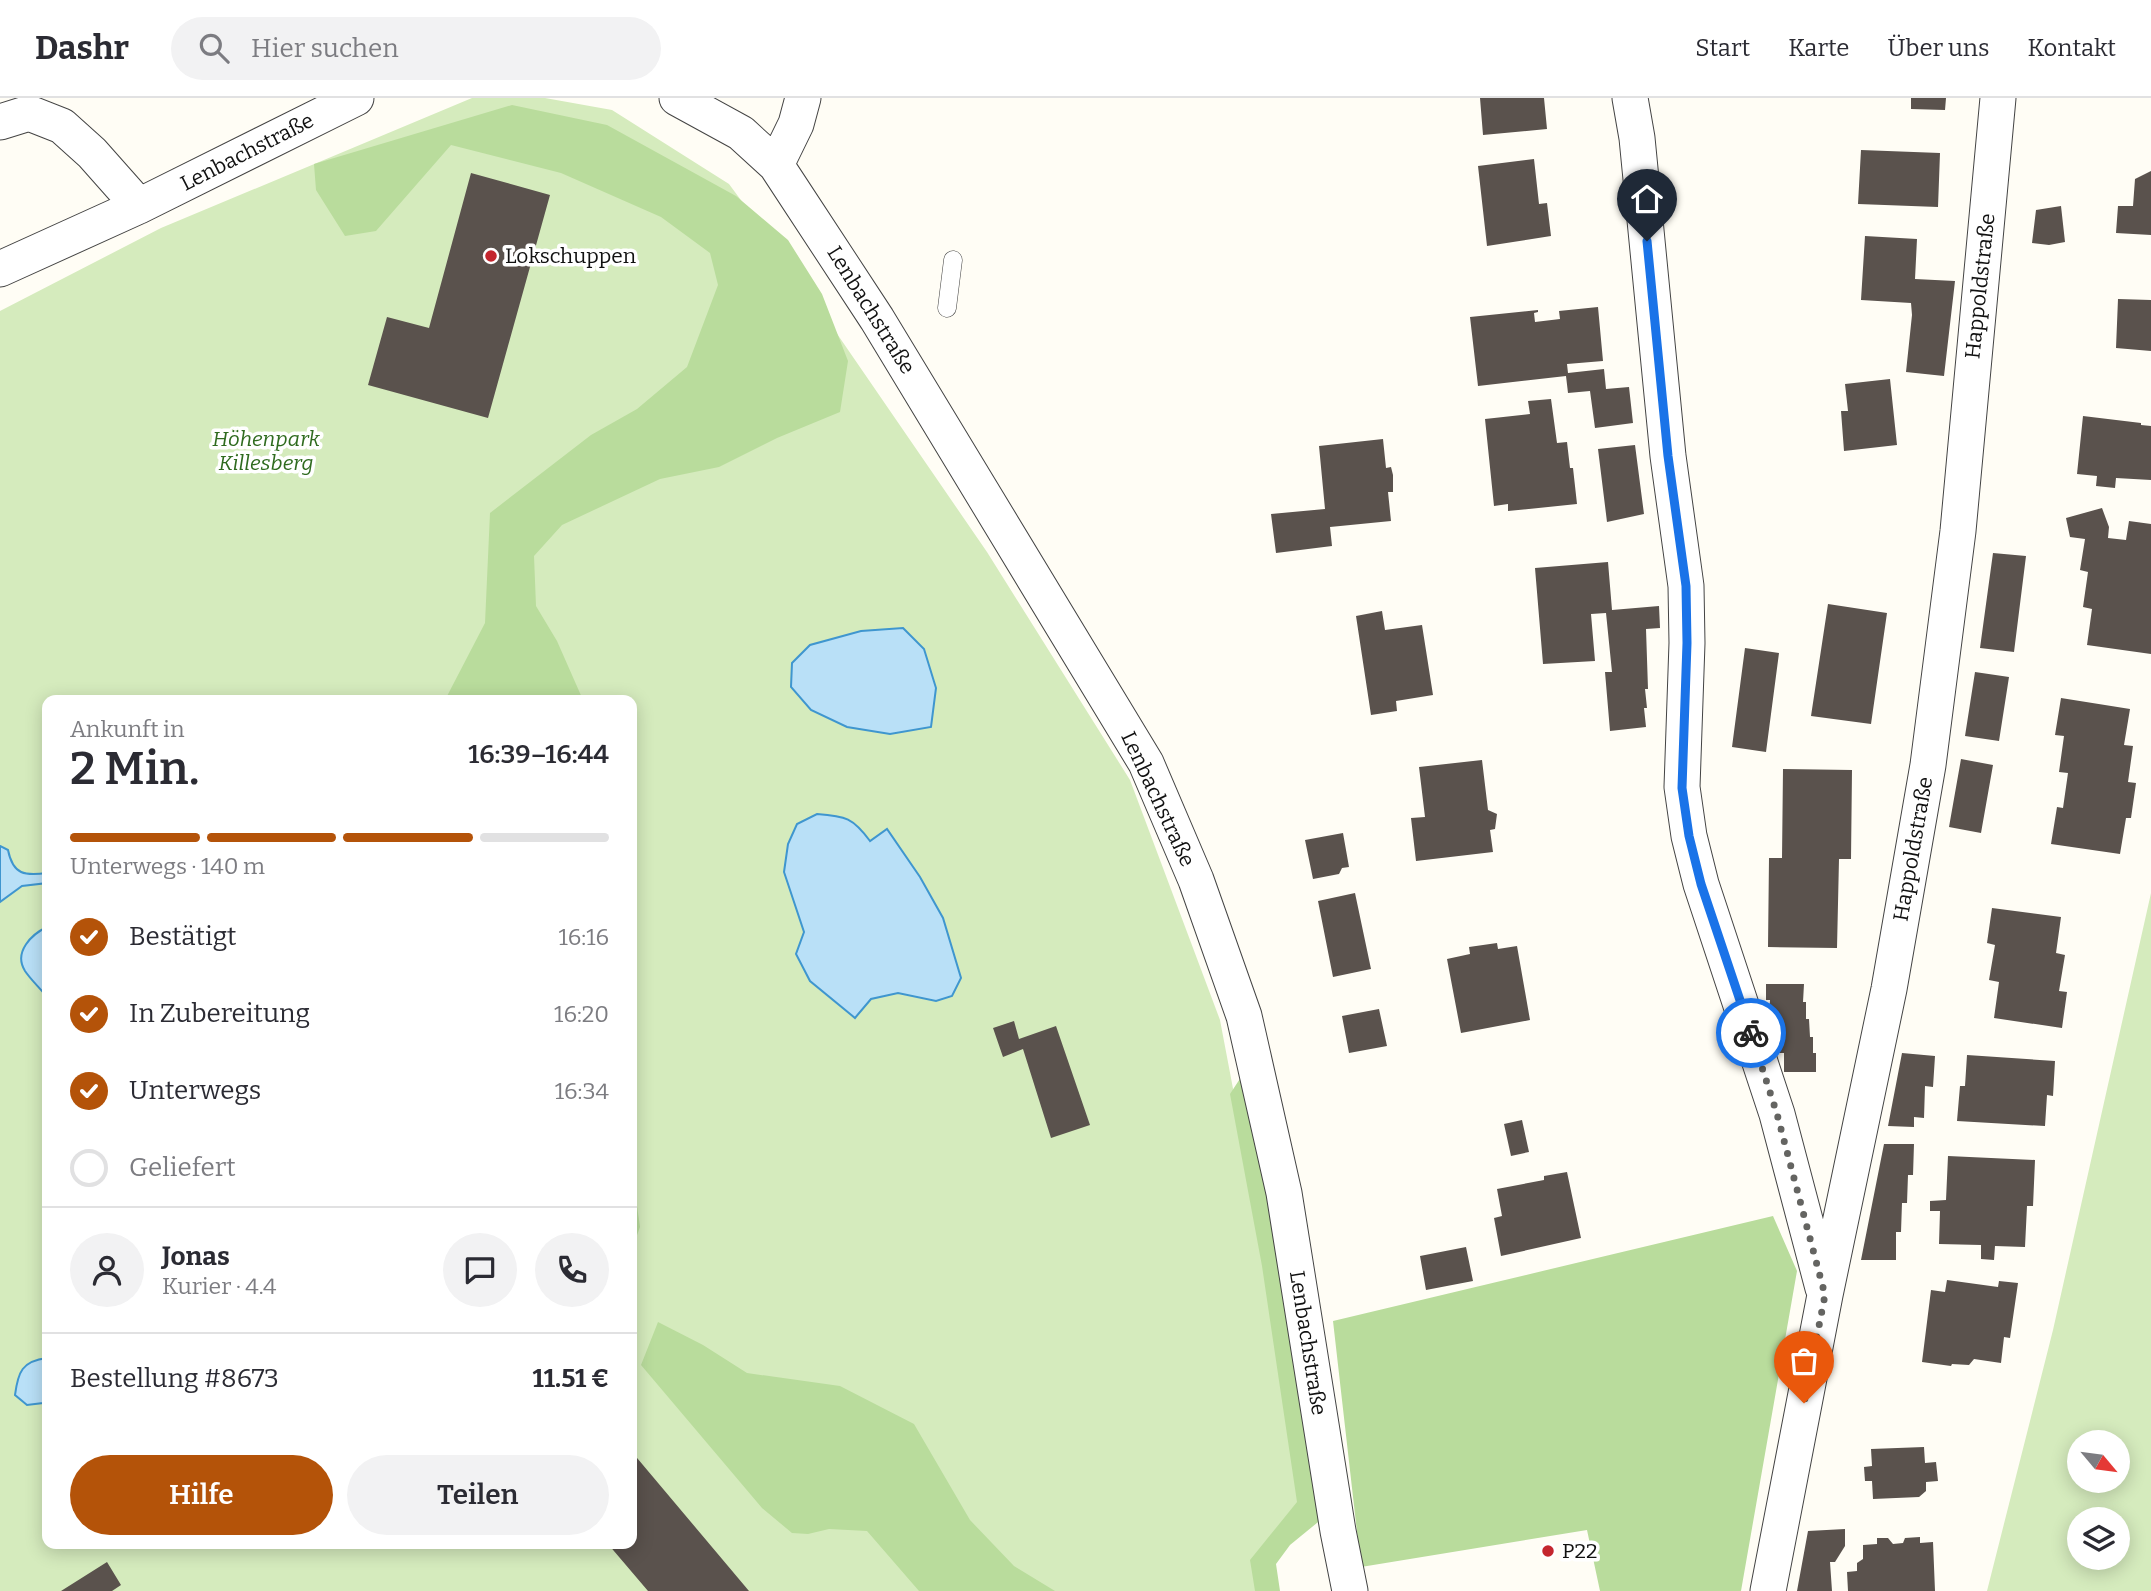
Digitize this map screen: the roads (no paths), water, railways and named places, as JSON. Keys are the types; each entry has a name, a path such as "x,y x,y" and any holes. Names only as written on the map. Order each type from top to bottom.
{"street":[{"name":"Lenbachstraße","path":"0,270 139,206 356,98"},
{"name":"Lenbachstraße","path":"677,98 741,133 776,165 884,331 1146,763 1196,880 1244,1016 1284,1193 1335,1517 1350,1591"},
{"path":"776,165 796,124 803,98"},
{"path":"1630,98 1638,151 1668,456 1686,586 1687,643 1682,788 1689,836 1701,884 1777,1114 1825,1295"},
{"name":"Happoldstraße","path":"1768,1591 1825,1295 1889,989 1928,765 1958,531 1998,98"},
{"path":"0,122 29,113 62,126 92,153 139,206"}],"lane":[{"path":"947,308 953,260"}],"water":[{"path":"903,628 924,649 936,688 931,727 890,734 847,727 811,710 791,687 792,663 810,645 861,631"},
{"path":"817,814 848,820 859,827 870,841 887,829 920,877 943,918 961,978 952,996 936,1001 898,993 871,999 855,1018 810,981 796,954 804,932 784,872 788,844 797,824"},
{"path":"0,846 8,850 13,865 21,872 42,873 42,884 22,886 0,902"},
{"path":"42,930 42,991 25,971 21,957 26,944"},
{"path":"42,1359 42,1403 27,1405 15,1395 18,1380 27,1365"}],"place":[{"name":"Lokschuppen","path":"491,256"},
{"name":"P22","path":"1548,1551"}],"park label":[{"name":"Höhenpark Killesberg","path":"266,451"}]}
